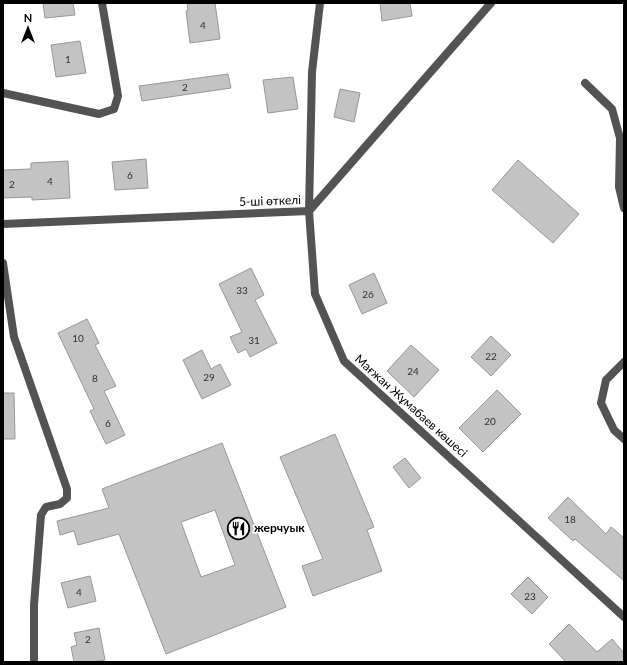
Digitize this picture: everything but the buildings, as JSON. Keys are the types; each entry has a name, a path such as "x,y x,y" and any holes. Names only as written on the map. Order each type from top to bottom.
{"street":[{"path":"3,93 99,114 114,109 118,96 102,3"},
{"name":"Мағжан Жұмабаев көшесі","path":"320,3 312,72 309,211 315,294 344,361 624,617"},
{"name":"5-ші өткелі","path":"3,224 309,211 491,3"},
{"path":"585,83 612,109 620,138 619,187 624,208"},
{"path":"3,263 14,337 67,489 67,498 60,504 46,507 40,515 34,604 34,662"},
{"path":"624,362 606,380 601,403 614,430 624,439"}],"place":[{"name":"жерчуык","path":"239,528"}]}
